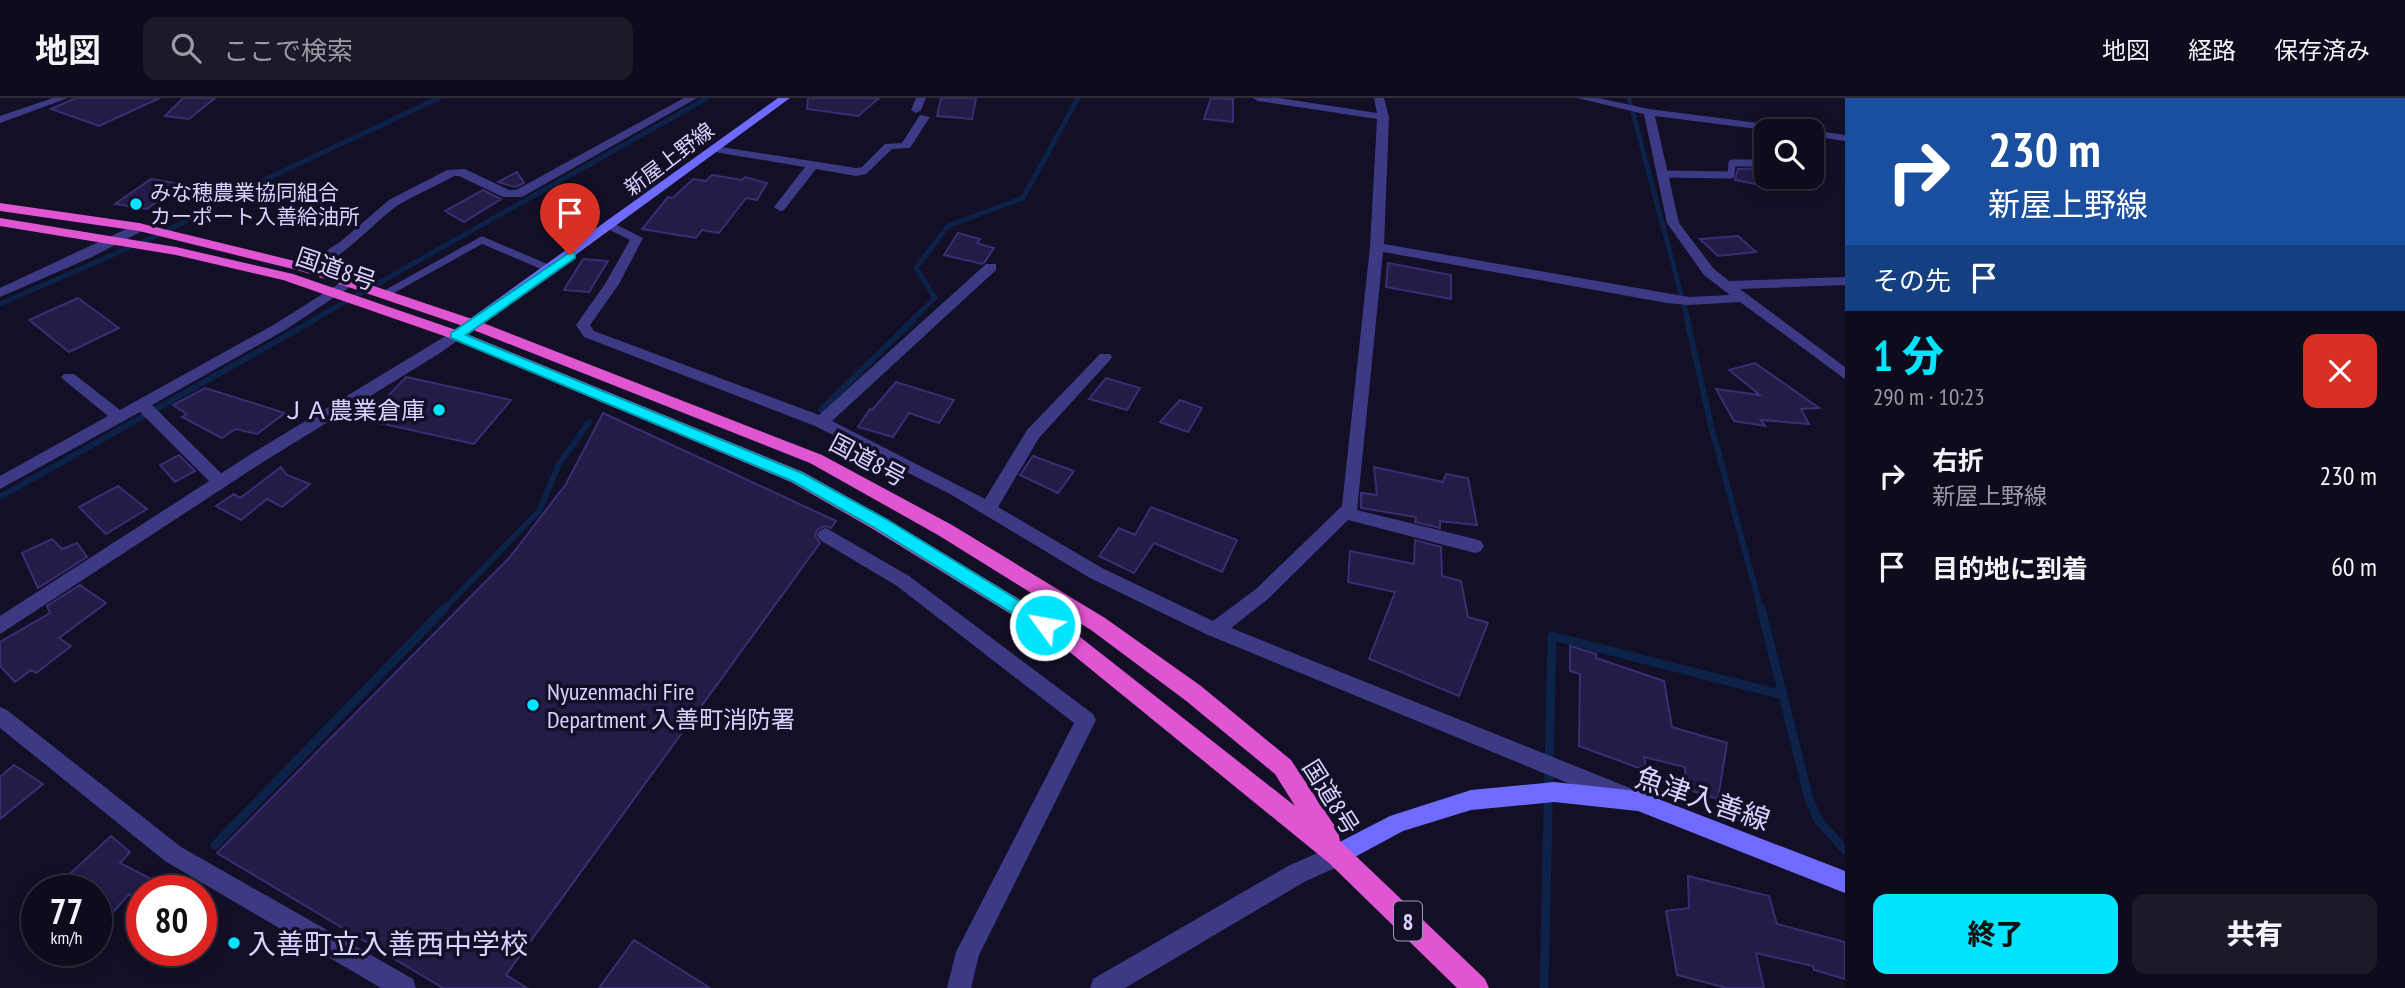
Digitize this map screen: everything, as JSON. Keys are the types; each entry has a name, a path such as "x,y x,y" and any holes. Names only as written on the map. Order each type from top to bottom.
{"highway":[{"name":"国道8号","path":"0,207 139,227 306,268 472,324 816,459 945,530 1063,602 1193,693 1283,767 1338,855"},
{"name":"国道8号","path":"0,222 176,251 288,277 456,335 797,477 880,524 1068,639 1338,855"},
{"name":"8","path":"1338,855 1476,988"}],"main road":[{"name":"新屋上野線","path":"472,324 610,227 785,98"},
{"name":"魚津入善線","path":"1338,855 1398,823 1471,800 1554,792 1638,801 1845,881"}],"street":[{"path":"0,120 63,98"},
{"path":"306,268 345,246 393,203 451,173 461,173 507,194 518,194 692,98"},
{"path":"715,149 856,173 866,170 890,146 906,146 920,114 921,98"},
{"path":"1258,98 1383,117"},
{"path":"1215,629 1262,594 1350,508 1377,247 1383,117 1379,98"},
{"path":"1582,98 1649,111 1754,125"},
{"path":"1649,111 1673,223 1709,272 1845,374"},
{"path":"1824,135 1845,138"},
{"path":"780,207 812,166"},
{"path":"0,293 139,227"},
{"path":"610,227 637,238 612,284 583,325 589,334 821,422 956,489 1096,573 1215,629 1638,801"},
{"path":"1377,247 1689,302 1744,298"},
{"path":"821,422 991,267"},
{"path":"1726,285 1845,281"},
{"path":"0,483 280,327 348,282"},
{"path":"0,625 220,482 472,324"},
{"path":"988,509 1033,434 1105,357"},
{"path":"69,377 119,417"},
{"path":"142,404 220,482"},
{"path":"1345,513 1475,547"},
{"path":"826,535 903,581 1086,720 968,952 959,988"},
{"path":"0,716 173,854 404,988"},
{"path":"1102,988 1296,874 1338,855"}],"lane":[{"path":"1662,174 1731,175 1732,163 1754,163"},
{"path":"385,294 482,240 551,269"}],"building":[{"path":"76,98 160,98 99,126 51,109"},
{"path":"183,98 215,98 189,119 165,116"},
{"path":"808,98 879,98 858,116 807,109"},
{"path":"941,98 976,98 972,119 937,116"},
{"path":"1211,98 1233,99 1233,122 1204,119"},
{"path":"1754,168 1754,184 1735,180 1738,169"},
{"path":"517,172 524,183 515,187 498,182"},
{"path":"712,175 742,180 745,177 767,183 757,200 746,198 719,233 702,230 696,238 642,229 668,197 673,198 693,179 706,181"},
{"path":"151,179 181,184 147,209 115,204"},
{"path":"483,190 501,199 464,222 445,211"},
{"path":"958,233 980,239 977,243 994,248 985,262 982,264 944,255"},
{"path":"1738,236 1756,252 1718,256 1700,239"},
{"path":"583,259 608,261 589,292 564,290"},
{"path":"1388,263 1451,275 1451,299 1386,287"},
{"path":"78,298 119,328 69,352 29,320"},
{"path":"1755,363 1819,408 1801,409 1809,424 1761,420 1765,426 1734,421 1716,389 1760,395 1729,370"},
{"name":"ＪＡ農業倉庫","path":"406,377 511,400 474,444 365,420"},
{"path":"1106,378 1140,388 1127,410 1089,399"},
{"path":"896,382 954,400 939,423 909,413 893,437 858,427 870,409 872,410"},
{"path":"205,388 285,413 257,434 235,429 222,438 182,417 187,414 173,405"},
{"path":"1180,400 1202,408 1188,432 1160,422"},
{"name":"Nyuzenmachi Fire Department 入善町消防署","path":"603,413 836,521 831,528 825,526 818,529 815,536 820,543 506,975 527,988 443,988 217,853 510,557 566,484"},
{"path":"179,455 195,471 175,482 160,465"},
{"path":"1033,456 1074,471 1058,493 1020,475"},
{"path":"281,467 287,475 310,484 282,507 267,499 241,520 216,506 234,494 240,498"},
{"path":"1374,467 1443,482 1446,474 1468,478 1477,525 1440,521 1440,528 1415,522 1416,517 1361,508 1361,493 1377,495"},
{"path":"118,486 147,509 106,534 79,507"},
{"path":"1151,507 1237,540 1222,572 1154,543 1134,573 1099,556 1119,528 1135,535"},
{"path":"52,539 62,549 77,543 87,557 38,588 22,553"},
{"path":"1415,540 1441,547 1442,576 1461,581 1468,617 1488,623 1459,696 1369,659 1395,592 1348,582 1350,551 1414,564"},
{"path":"80,585 106,603 59,638 71,646 36,673 31,670 15,682 0,666 0,642 50,613 47,606"},
{"path":"1570,646 1596,654 1596,658 1664,681 1672,727 1727,743 1718,799 1686,789 1685,767 1644,757 1647,771 1579,746 1580,674 1570,671"},
{"path":"14,765 43,784 0,819 0,777"},
{"path":"111,836 130,852 120,863 143,875 126,875 126,897 112,913 112,875 68,875"},
{"path":"1688,876 1769,896 1777,924 1845,942 1845,979 1814,970 1813,966 1756,953 1764,988 1727,988 1677,975 1666,911 1689,908"},
{"path":"634,940 710,988 599,988"}],"waterway":[{"path":"0,304 167,231 232,195 439,98"},
{"path":"313,320 707,98"},
{"path":"912,320 935,298 916,268 948,226 1023,198 1078,98"},
{"path":"1629,98 1688,320"},
{"path":"0,497 316,319"},
{"path":"821,410 914,319"},
{"path":"1687,319 1711,426 1761,610"},
{"path":"443,610 539,511 559,464 589,422"},
{"path":"215,845 445,608"},
{"path":"1761,608 1783,695"},
{"path":"1544,988 1552,636 1783,695"},
{"path":"1783,695 1809,799 1818,820 1845,850"}],"place":[{"name":"みな穂農業協同組合 カーポート入善給油所","path":"136,204"},
{"name":"ＪＡ農業倉庫","path":"439,410"},
{"name":"Nyuzenmachi Fire Department 入善町消防署","path":"533,705"},
{"name":"入善町立入善西中学校","path":"234,943"}],"route":[{"path":"570,255 456,335 797,477 880,524 1045,625"}]}
